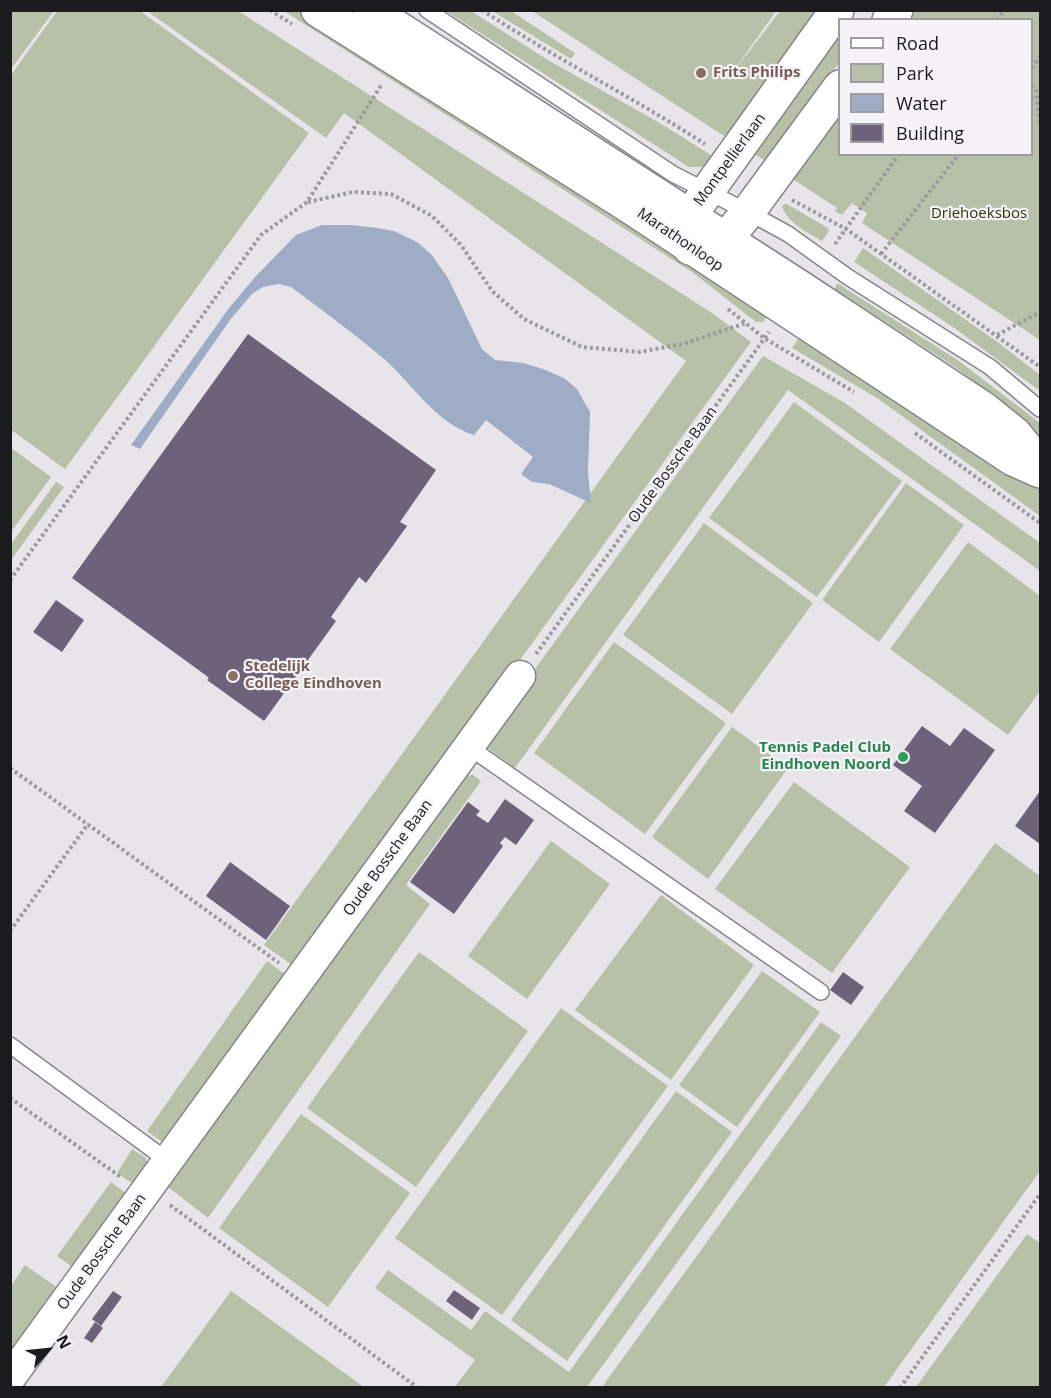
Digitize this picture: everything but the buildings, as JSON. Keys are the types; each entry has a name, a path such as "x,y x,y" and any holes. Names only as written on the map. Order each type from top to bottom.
{"main road":[{"name":"Marathonloop","path":"318,10 626,204 695,219"},
{"name":"Marathonloop","path":"370,10 695,219 1013,459 1041,469"},
{"name":"Montpellierlaan","path":"695,219 837,10"},
{"path":"695,219 725,240 838,90"},
{"name":"Marathonloop","path":"725,240 984,409 1015,434 1041,469"}],"street":[{"name":"Oude Bossche Baan","path":"10,1378 520,676"}],"lane":[{"name":"Marathonloop","path":"427,10 674,174 695,219 748,212 788,234 848,276 990,367 1041,409"},
{"path":"469,747 821,992"},
{"path":"10,1045 168,1161"}],"path":[{"path":"482,10 532,43 591,76"},
{"path":"308,202 384,81"},
{"path":"1033,86 1036,90 1041,124"},
{"path":"898,156 846,229 1041,367"},
{"path":"881,254 957,156"},
{"path":"10,579 261,235 308,202 353,192 391,194 432,216 461,245 492,291 524,319 582,347 639,352 683,344 746,323"},
{"path":"997,336 1041,312"},
{"name":"Oude Bossche Baan","path":"520,676 764,338 859,395"},
{"path":"914,432 1041,523"},
{"path":"10,768 301,978"},
{"path":"10,931 88,824"},
{"path":"10,1098 146,1191 418,1388"},
{"path":"900,1388 1041,1194"}],"green space":[{"path":"10,11 54,11 11,69"},
{"path":"57,11 140,11 309,133 65,469 10,429 11,75"},
{"path":"147,11 238,11 712,313 751,342 296,968 264,945 686,361 344,113 326,138"},
{"path":"284,11 303,11 771,311 763,322 756,322 692,272"},
{"path":"446,11 471,11 548,60 658,122 711,155 713,160 702,167 689,167"},
{"path":"492,11 511,11 575,53 571,59"},
{"name":"Frits Philips","path":"532,11 776,11 730,76 780,11 823,11 730,140"},
{"name":"Driehoeksbos","path":"908,11 1040,11 1040,340 862,223 867,213 852,203 842,215 835,211 837,208 788,176 838,106 838,156 1033,156 1033,18 903,18"},
{"path":"838,32 838,64 768,163 752,152"},
{"path":"784,204 828,228 829,231 822,241 794,223 785,213 782,207"},
{"path":"863,248 999,343 1040,375 1040,391 953,327 854,262"},
{"path":"837,283 959,361 1040,423 1040,449 992,394 952,365 835,289"},
{"path":"803,332 1040,487 1040,516 877,398 792,348"},
{"path":"763,356 845,403 1040,543 1040,571 788,390 515,768 481,743"},
{"path":"794,402 902,481 817,597 709,518"},
{"path":"11,448 51,477 11,532"},
{"path":"56,482 64,487 11,560 11,544"},
{"path":"906,483 964,525 879,642 822,600"},
{"path":"704,523 813,603 732,714 623,635"},
{"path":"968,542 1040,596 1040,691 1008,735 890,649"},
{"path":"614,642 726,723 645,834 534,753"},
{"path":"732,727 788,768 708,879 652,837"},
{"path":"473,775 481,781 406,885 430,904 208,1218 168,1187 168,1175 457,776"},
{"path":"794,782 910,867 832,973 715,889"},
{"path":"551,841 610,884 527,999 468,956"},
{"path":"995,843 1040,876 1040,1171 884,1387 602,1387"},
{"path":"661,895 754,965 671,1080 575,1010"},
{"path":"419,952 528,1031 416,1187 307,1108"},
{"path":"267,961 290,978 168,1146 147,1131"},
{"path":"762,971 820,1012 737,1127 679,1085"},
{"path":"561,1008 668,1086 502,1315 395,1238"},
{"path":"821,1022 841,1036 587,1387 455,1387 475,1360 375,1288 388,1270 471,1330 485,1311 569,1372"},
{"path":"676,1091 732,1132 567,1361 511,1320"},
{"path":"301,1114 410,1193 328,1307 219,1228"},
{"path":"132,1149 146,1158 149,1172 139,1188 117,1173"},
{"path":"111,1182 131,1197 78,1271 57,1256"},
{"path":"1027,1234 1040,1243 1040,1387 916,1387"},
{"path":"25,1265 62,1291 11,1362 11,1286"},
{"path":"231,1291 364,1387 161,1387"}],"water":[{"path":"322,225 352,225 394,231 417,242 431,254 448,278 482,349 495,360 523,363 543,369 564,378 577,389 590,412 588,472 591,503 549,484 532,482 521,474 533,457 486,420 474,435 447,421 372,349 291,287 279,284 263,287 253,293 230,320 140,449 131,445 229,308 256,276 296,235"}],"place":[{"name":"Frits Philips","path":"701,73"},
{"name":"Stedelijk College Eindhoven","path":"233,676"},
{"name":"Tennis Padel Club Eindhoven Noord","path":"903,757"}]}
